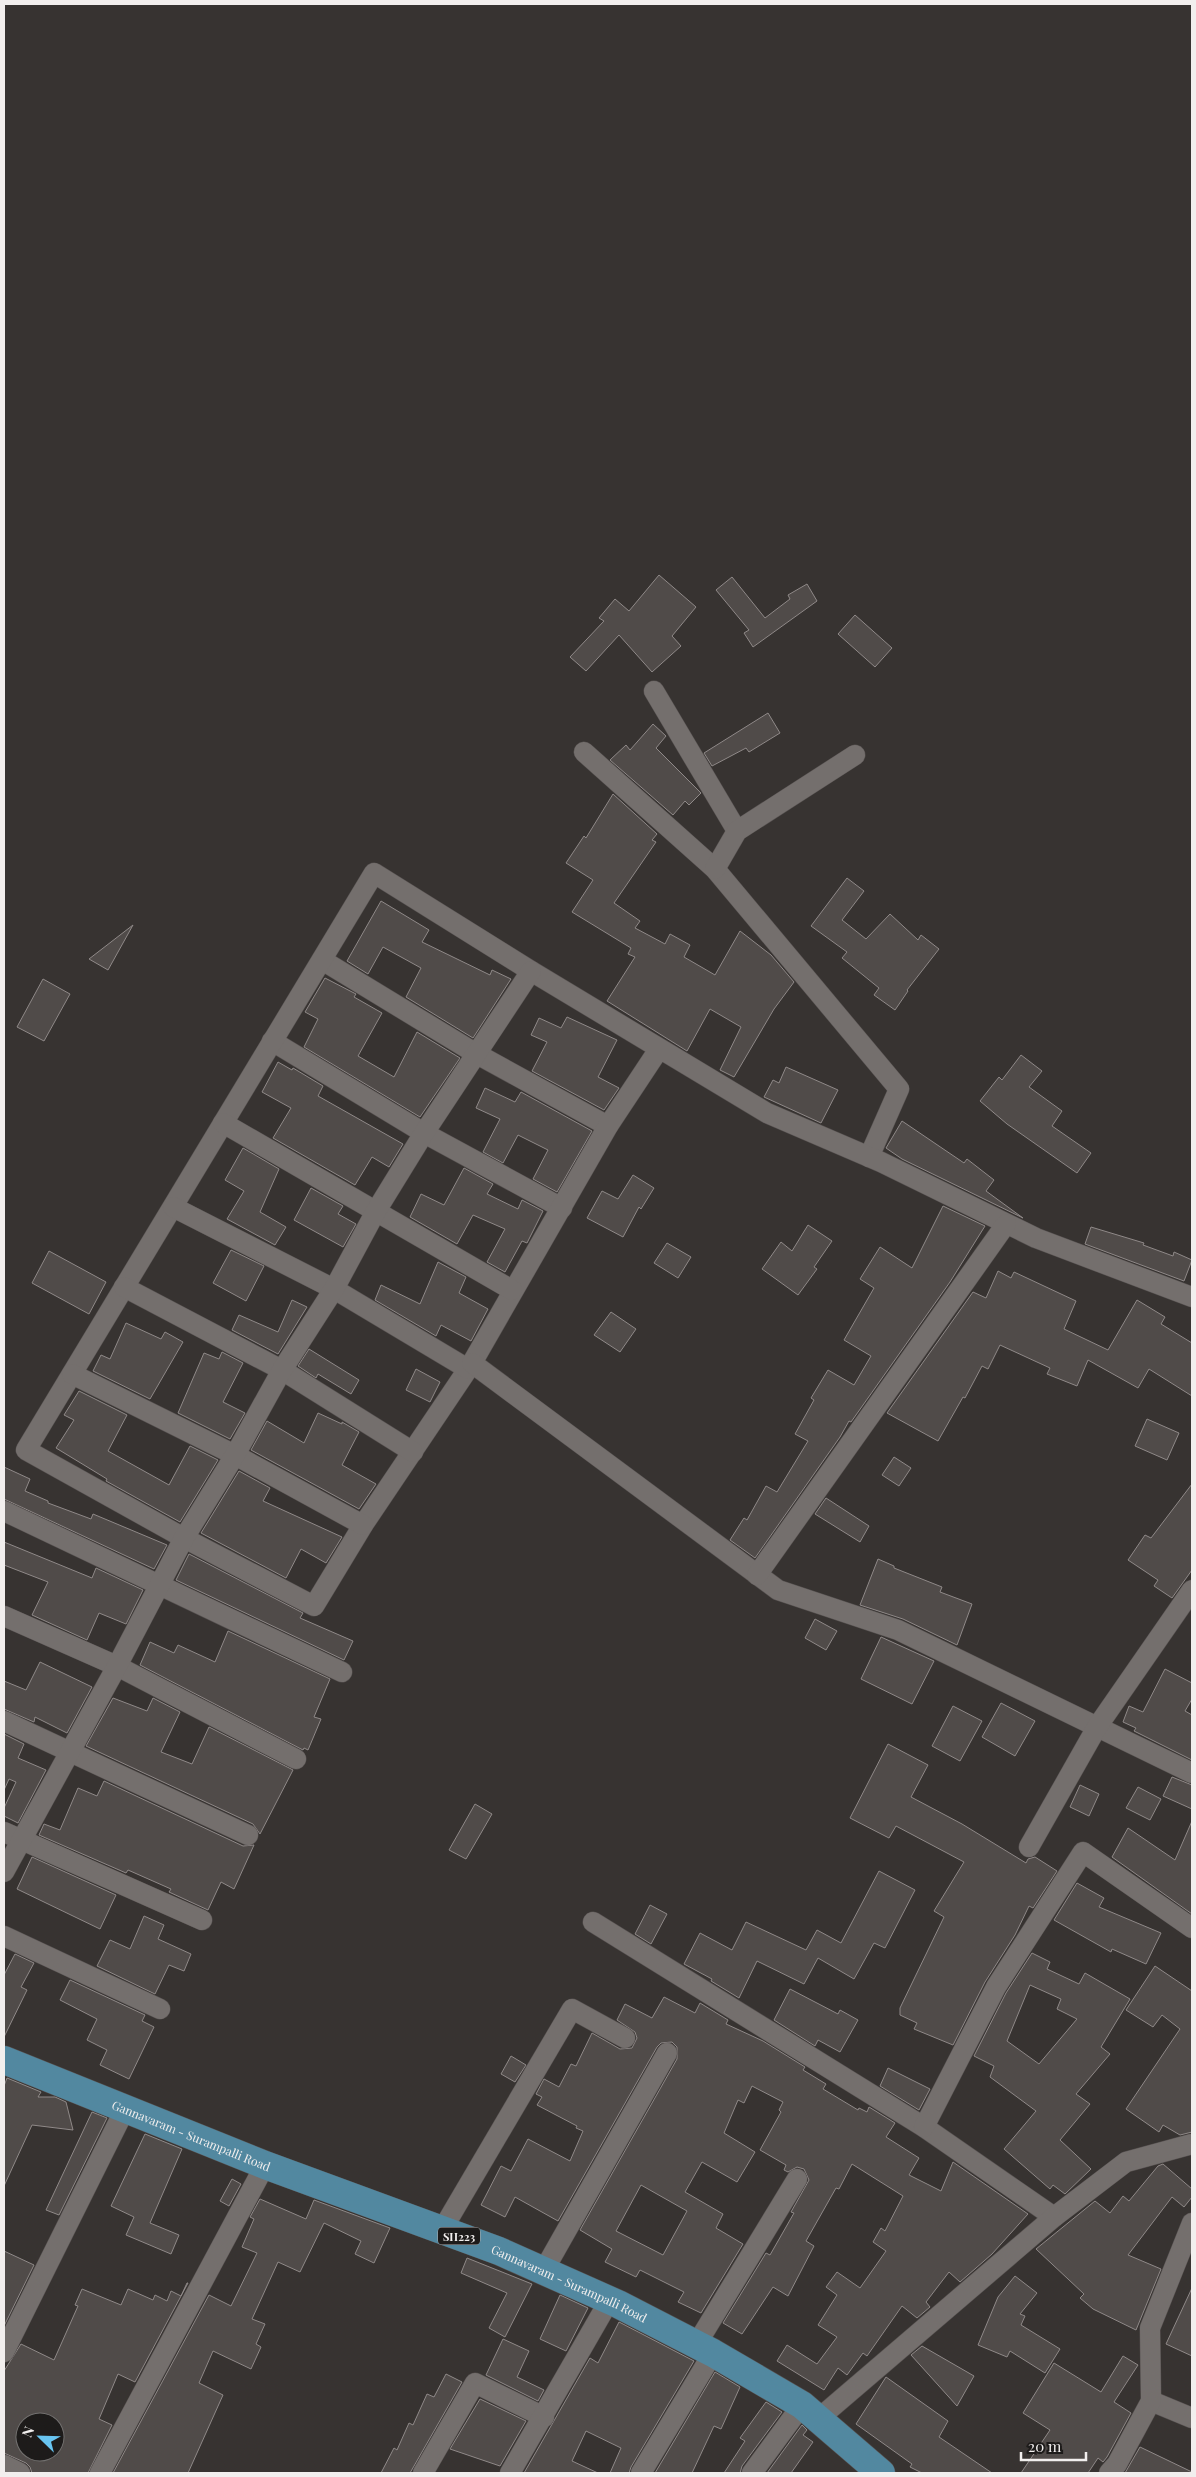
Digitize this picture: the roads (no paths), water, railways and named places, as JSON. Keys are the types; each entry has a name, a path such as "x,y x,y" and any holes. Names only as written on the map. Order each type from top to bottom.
{"main road":[{"name":"Gannavaram - Surampalli Road","path":"4,2060 265,2166 442,2230 544,2270 618,2304 704,2349 809,2412 881,2473"}],"street":[{"path":"654,692 738,831"},
{"path":"584,752 715,869 899,1089 869,1157"},
{"path":"715,869 738,831 855,755"},
{"path":"659,1049 608,1126 470,1366 363,1525 314,1606 184,1538 26,1450 374,873 531,971 767,1113 869,1157 1036,1238 1192,1297"},
{"path":"322,960 475,1053 608,1126"},
{"path":"4,1872 13,1837 69,1752 160,1586 184,1538 235,1455 282,1370 334,1289 376,1211 424,1133 475,1053 531,971"},
{"path":"272,1041 424,1133 562,1208"},
{"path":"223,1123 512,1290"},
{"path":"173,1207 334,1289 470,1366 778,1590 898,1630 1192,1773"},
{"path":"757,1575 1006,1224"},
{"path":"124,1287 282,1370 413,1452"},
{"path":"72,1374 235,1455 363,1525"},
{"path":"4,1511 342,1672"},
{"path":"1029,1847 1097,1727 1192,1590"},
{"path":"4,1616 117,1666 296,1759"},
{"path":"4,1721 248,1835"},
{"path":"13,1837 202,1920"},
{"path":"924,2127 996,1987 1083,1852 1192,1928"},
{"path":"593,1922 924,2127 1054,2217"},
{"path":"4,1936 160,2009"},
{"path":"442,2230 572,2009 625,2038"},
{"path":"544,2270 666,2053"},
{"path":"4,2352 126,2108"},
{"path":"752,2473 809,2412 1126,2162 1192,2144"},
{"path":"100,2473 265,2166"},
{"path":"641,2473 704,2349 797,2179"},
{"path":"1109,2473 1151,2400 1150,2328 1192,2224"},
{"path":"510,2473 544,2417 609,2301"},
{"path":"423,2473 474,2383 544,2417"},
{"path":"1151,2400 1192,2418"},
{"path":"4,2465 20,2473"}]}
